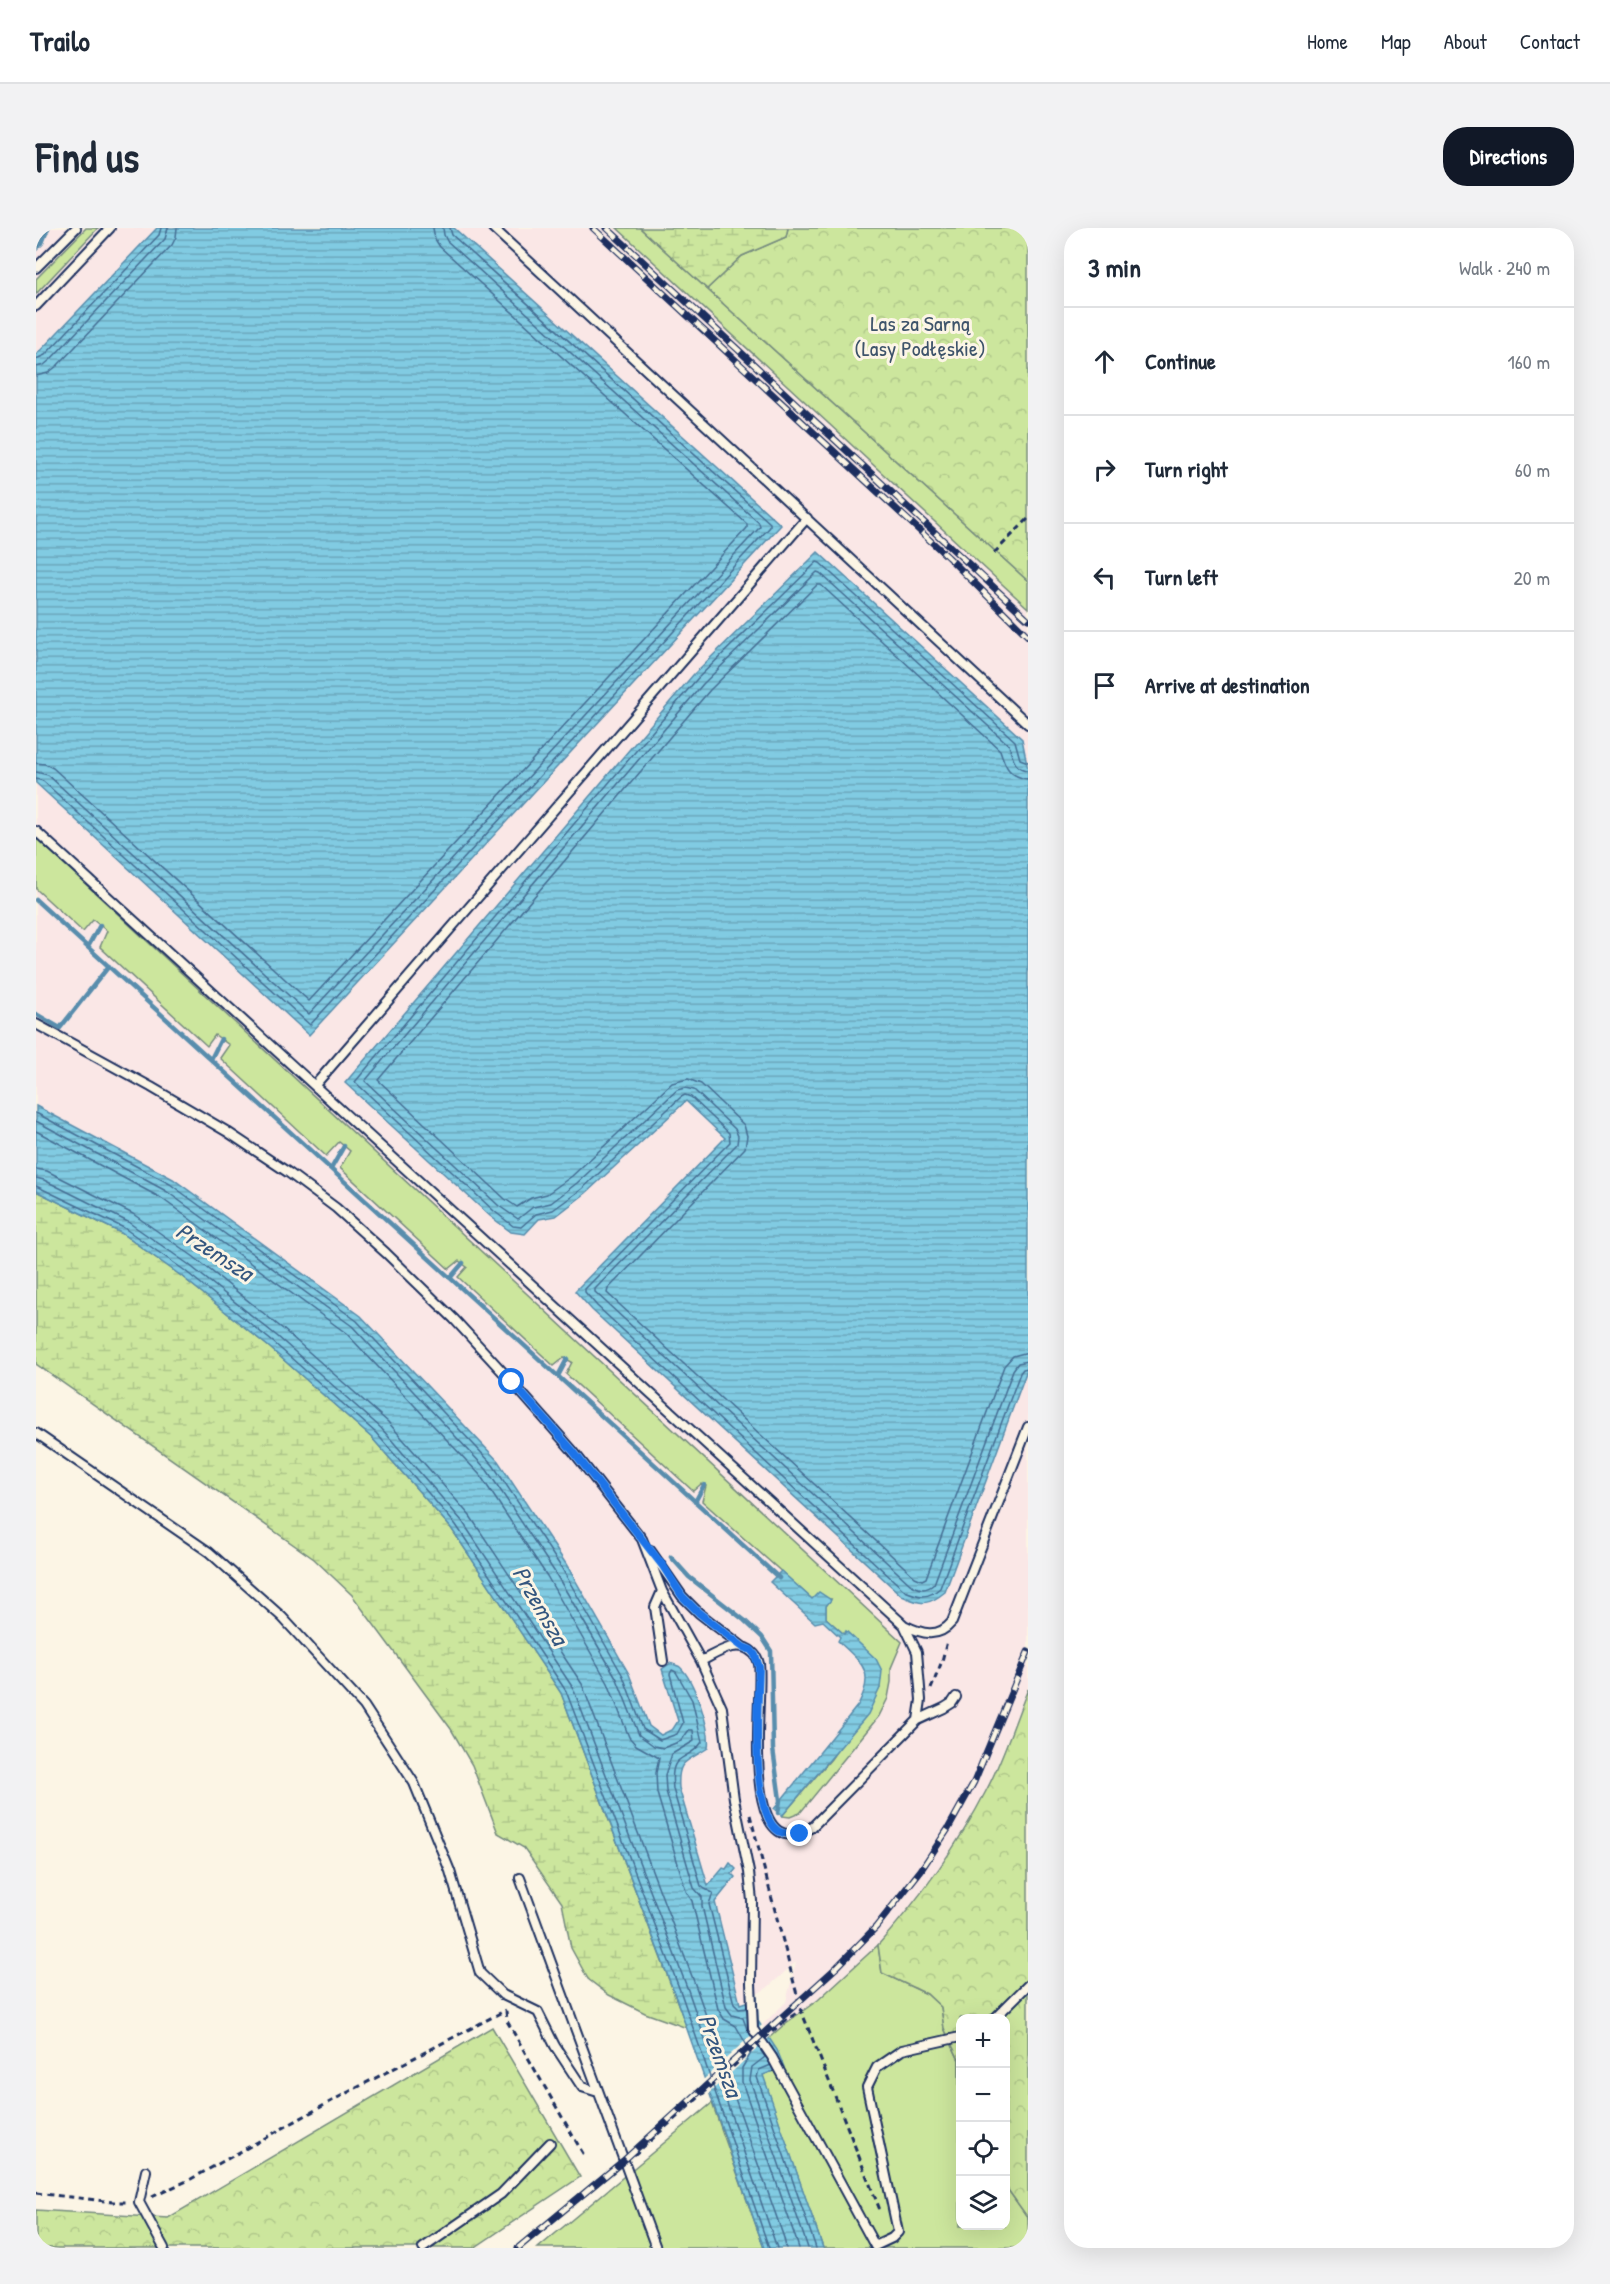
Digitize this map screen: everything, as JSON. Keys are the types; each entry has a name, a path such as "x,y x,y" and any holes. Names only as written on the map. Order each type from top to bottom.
{"lane":[{"path":"36,268 76,228"},
{"path":"36,306 110,228"},
{"path":"493,228 1028,724"},
{"path":"315,1085 807,518"},
{"path":"36,831 904,1625 917,1652 921,1700 918,1720"},
{"path":"36,1024 226,1131 336,1208 386,1252 454,1319 512,1382 573,1451 642,1539 682,1596 699,1613 743,1647 751,1650 758,1661 759,1774 763,1802 768,1817 777,1830 788,1834 800,1834 812,1827 918,1720 944,1708 956,1697"},
{"path":"904,1625 929,1634 946,1629 952,1622 1028,1427"},
{"path":"36,1433 209,1552 282,1617 364,1706 414,1782 450,1871 480,1973 503,1995 538,2012 555,2046 582,2087 598,2092"},
{"path":"642,1539 662,1591 701,1661 722,1708 734,1799 749,1872 752,1900 753,2029 772,2057 875,2246 892,2238 898,2232 867,2087 877,2067 902,2050 956,2038"},
{"path":"662,1591 655,1606 663,1661"},
{"path":"701,1661 728,1647 743,1647"},
{"path":"520,1878 656,2248"},
{"path":"999,2014 1028,1985"},
{"path":"423,2248 501,2193 550,2144"},
{"path":"146,2170 140,2202 164,2248"}],"path":[{"path":"994,553 1028,519"},
{"path":"931,1689 942,1661 952,1622"},
{"path":"748,1808 801,2010 884,2218"},
{"path":"503,1995 507,2021 585,2157"},
{"path":"36,2193 113,2202 140,2202 191,2179 339,2097 506,2010"},
{"path":"624,2164 782,2023 801,2010"}],"shaded area":[{"path":"45,228 617,228 1028,608 1028,1689 987,1789 949,1856 902,1918 878,1945 818,2000 772,2035 762,2025 786,2002 796,1962 767,1988 740,2004 715,1902 708,1886 679,1788 649,1726 629,1674 566,1564 498,1461 360,1316 173,1179 36,1106 36,237"}],"green space":[{"path":"86,228 98,228 36,294 36,279"},
{"path":"617,228 640,228 1028,581 1028,608"},
{"path":"640,228 788,228 786,237 742,256 707,289"},
{"name":"Las za Sarną (Lasy Podłęskie)","path":"788,228 1028,228 1028,581 707,289 742,256 786,237"},
{"path":"36,838 902,1642 891,1668 888,1698 879,1716 800,1813 790,1817 782,1816 831,1759 880,1688 846,1632 844,1634 826,1618 826,1606 831,1599 812,1599 702,1501 706,1486 701,1484 693,1491 566,1374 572,1362 564,1358 554,1366 458,1277 467,1267 459,1261 449,1269 340,1168 350,1151 339,1142 326,1156 220,1058 229,1045 215,1035 207,1046 100,947 107,931 93,920 83,932 36,889"},
{"path":"36,1191 121,1233 180,1275 269,1347 372,1438 451,1528 561,1693 687,2028 645,2013 609,1995 588,1979 571,1948 562,1903 524,1848 498,1833 472,1765 451,1729 352,1595 314,1559 36,1364"},
{"path":"1028,1689 1028,2218 1010,2193 1010,2014 956,2014 956,2054 944,2028 941,2007 927,1994 882,1973 878,1945 937,1871 975,1812 998,1766"},
{"path":"878,1945 882,1973 927,1994 941,2007 944,2028 956,2054 956,2230 1010,2230 1010,2193 1028,2218 1028,2248 823,2248 754,2051 786,2023 818,2000"},
{"path":"492,2027 580,2177 474,2248 36,2248 36,2210 168,2218"},
{"path":"712,2103 764,2248 538,2248"}],"water":[{"path":"157,228 454,228 781,525 309,1035 36,783 36,355"},
{"path":"818,552 1022,739 1028,769 1028,1367 945,1592 925,1603 902,1596 592,1310 575,1291 725,1138 686,1101 586,1193 556,1216 539,1219 525,1234 511,1232 490,1216 345,1083 693,675"},
{"name":"Przemsza","path":"36,1106 173,1179 361,1316 498,1461 566,1564 629,1674 649,1726 661,1735 673,1729 678,1721 662,1669 671,1663 680,1667 685,1673 696,1693 704,1717 708,1748 682,1766 679,1788 708,1886 730,1863 736,1869 732,1874 735,1877 715,1902 740,2004 757,1998 758,2021 777,2050 784,2067 763,2075 823,2248 764,2248 675,1995 561,1693 451,1528 372,1438 269,1347 180,1275 121,1233 36,1191"},
{"path":"781,1571 812,1599 819,1592 831,1600 826,1606 826,1618 844,1634 846,1631 876,1659 882,1671 880,1688 868,1714 782,1816 774,1809 858,1705 866,1684 866,1676 860,1662 838,1641 840,1637 823,1621 815,1623 770,1582"}],"pier":[{"path":"762,2025 771,2036 707,2095 702,2081"}],"waterway":[{"path":"36,249 42,243 48,228"},
{"path":"36,900 779,1578"},
{"path":"88,947 100,925"},
{"path":"36,1014 60,1028 109,966"},
{"path":"211,1059 221,1039"},
{"path":"331,1169 344,1146"},
{"path":"450,1278 463,1263"},
{"path":"558,1376 567,1359"},
{"path":"695,1502 704,1485"},
{"path":"671,1557 689,1577 744,1620 762,1637 771,1651 773,1749 780,1800 778,1813"}],"railway":[{"path":"593,228 948,557 1028,636"},
{"path":"607,228 1028,619"},
{"path":"518,2248 623,2161 837,1967 876,1927 921,1870 948,1829 974,1782 1028,1652"}],"route":[{"path":"512,1382 573,1451 663,1566 682,1596 699,1613 755,1655 759,1667 759,1774 763,1802 768,1817 777,1830 788,1834 800,1834"}]}
